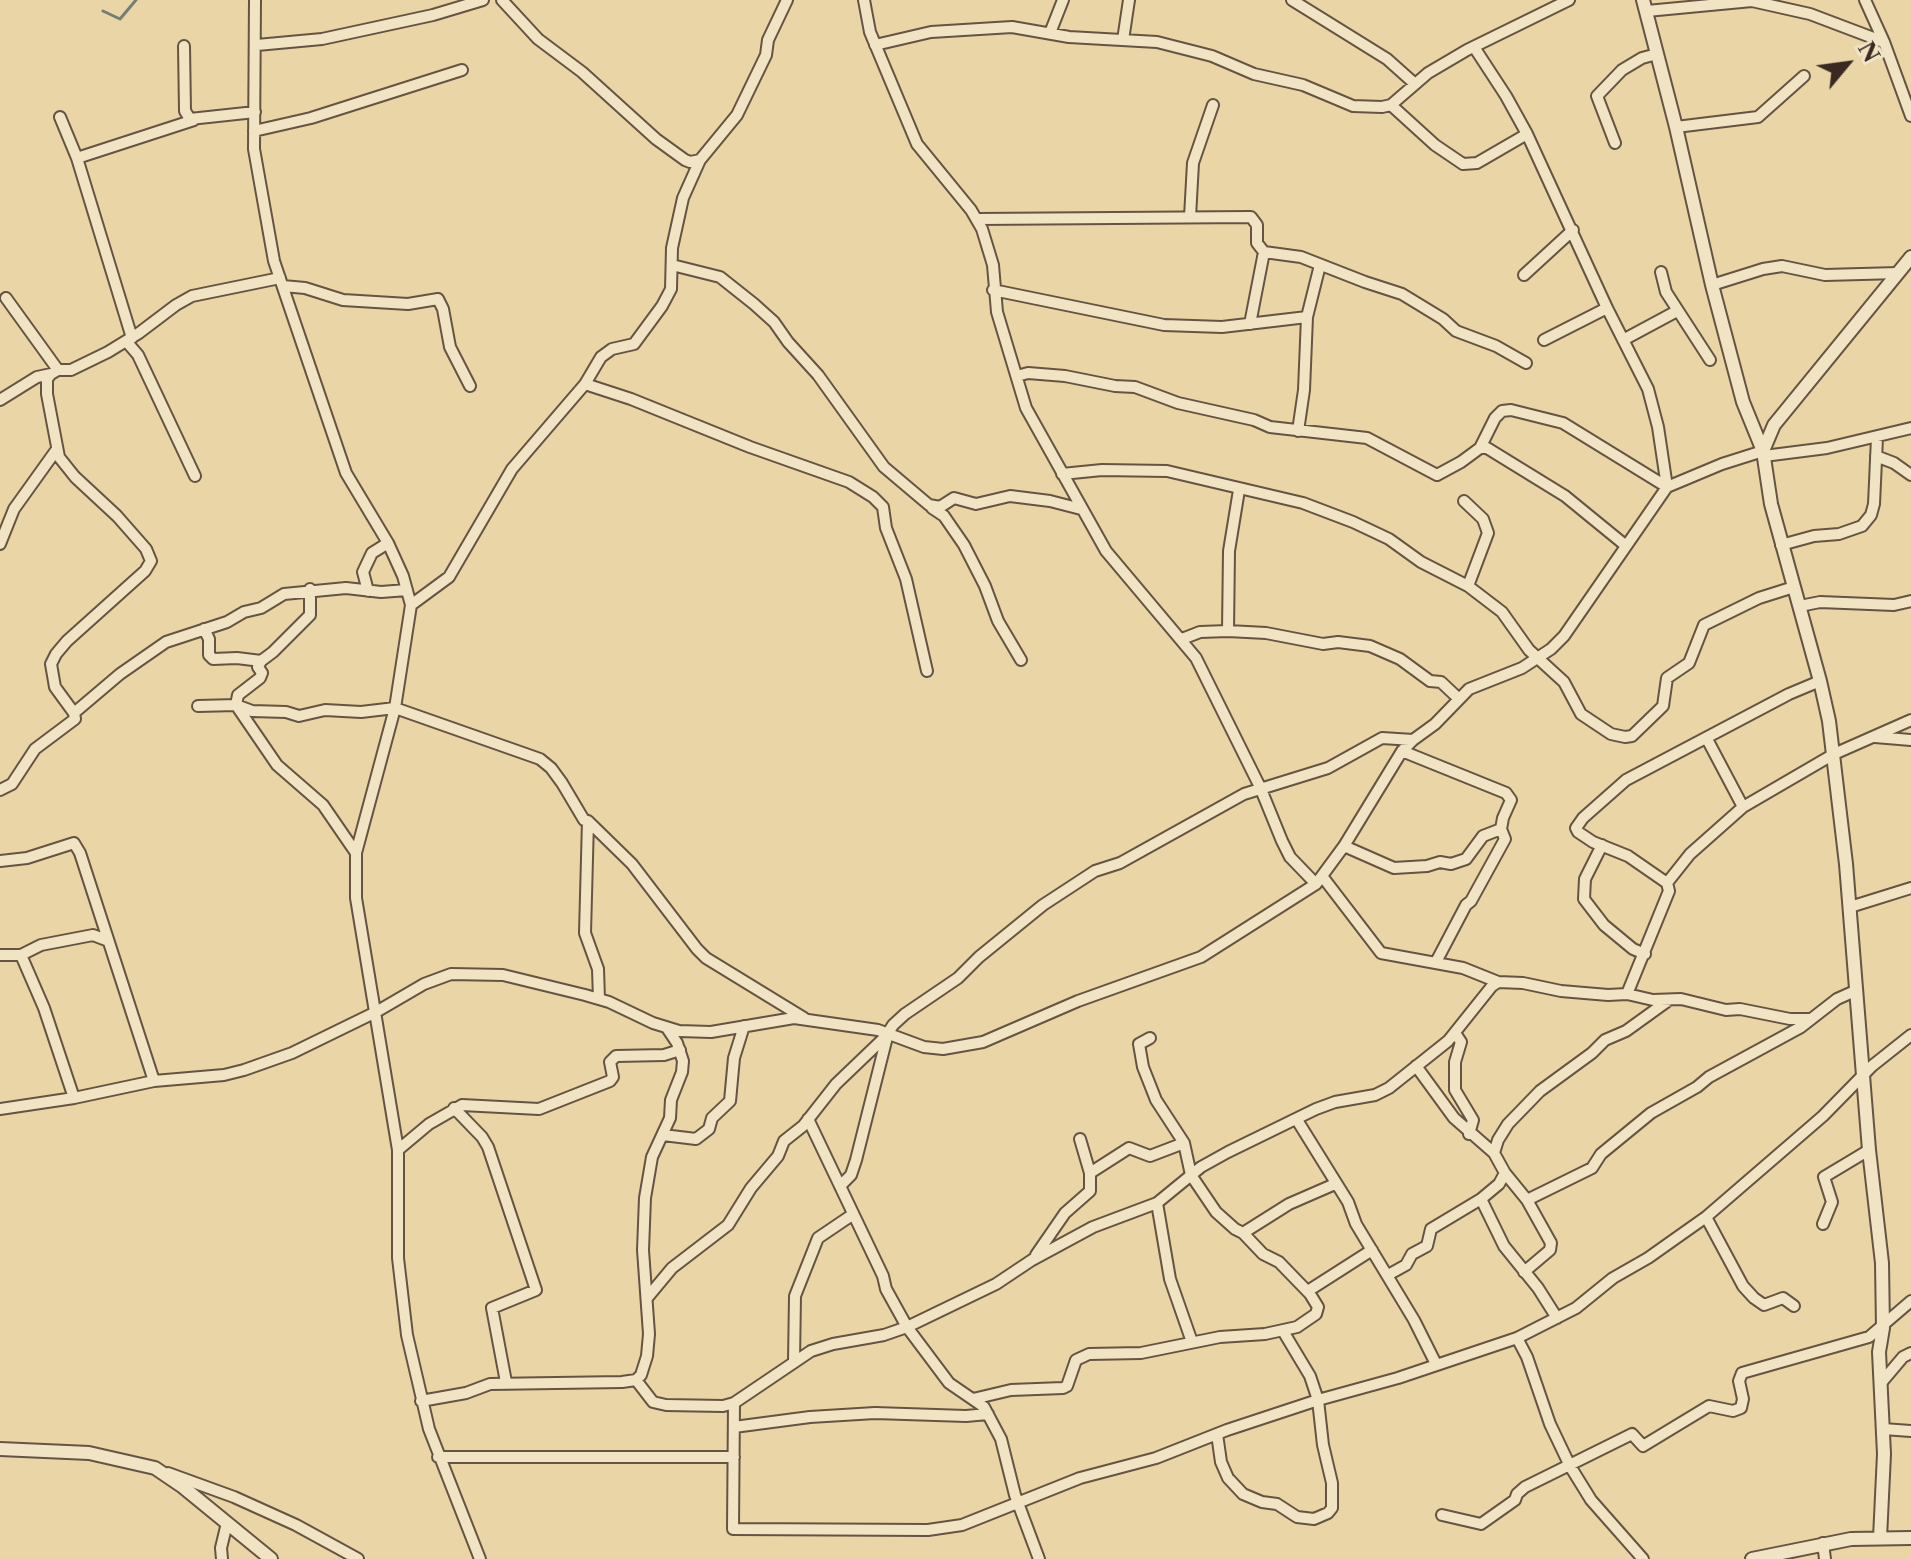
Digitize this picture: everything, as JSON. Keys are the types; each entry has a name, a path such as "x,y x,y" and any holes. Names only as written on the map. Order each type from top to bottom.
{"street":[{"path":"255,0 256,163 265,216 282,282 346,473 388,543 411,605 395,708 356,853 356,898 398,1150 399,1277 407,1335 421,1401 438,1457 480,1559"},
{"path":"257,45 322,39 433,15 483,0"},
{"path":"502,0 538,39 582,72 656,139 685,160 700,160"},
{"path":"411,605 445,582 512,469 585,384 605,353 634,344 656,316 671,289 674,236 683,198 700,160 737,115 766,55 768,40 787,0"},
{"path":"864,0 875,45 917,144 978,219 993,265 993,290 1002,334 1026,408 1106,551 1196,658 1260,787 1290,857 1319,880 1381,953 1463,968 1498,982 1523,983 1578,993 1681,999 1726,1010 1740,1009 1804,1021 1816,1017"},
{"path":"1050,33 1063,0"},
{"path":"1123,40 1129,0"},
{"path":"1292,0 1387,59 1415,84"},
{"path":"875,45 931,32 1012,27 1069,37 1167,44 1212,56 1254,74 1303,85 1353,106 1382,107 1391,105 1415,84 1474,47 1569,0"},
{"path":"1865,0 1911,116"},
{"path":"1880,1538 1882,1263 1834,754 1820,681 1771,504 1763,454 1743,402 1712,285 1645,6 1752,1 1810,14 1884,42"},
{"path":"184,46 185,111 194,120"},
{"path":"1474,47 1502,88 1527,134 1653,400 1667,487"},
{"path":"1615,143 1597,96 1632,63 1657,54"},
{"path":"254,131 311,118 462,70"},
{"path":"1676,127 1758,117 1804,76"},
{"path":"1190,217 1193,163 1213,105"},
{"path":"1391,105 1435,145 1463,164 1477,163 1527,134"},
{"path":"77,158 194,120 255,112"},
{"path":"60,117 77,158 129,340 195,476"},
{"path":"978,219 1251,217 1257,225 1257,243 1264,252 1301,257 1402,294 1443,319 1456,331 1496,346 1526,363"},
{"path":"1524,275 1573,230"},
{"path":"1250,324 1264,252"},
{"path":"1763,454 1774,425 1911,257"},
{"path":"672,265 720,277 743,293 774,322 818,375 884,467 944,516 964,545 985,586 998,621 1021,660"},
{"path":"1298,431 1304,390 1307,317 1320,265"},
{"path":"1712,285 1782,266 1825,275 1898,273"},
{"path":"1661,272 1666,292 1710,360"},
{"path":"0,400 37,377 81,366 129,340 192,296 282,282 343,300 408,304 438,299 443,309 450,347 470,386"},
{"path":"993,290 1164,325 1222,327 1307,317"},
{"path":"6,298 54,372"},
{"path":"1544,340 1607,308"},
{"path":"1623,340 1677,311"},
{"path":"0,790 12,784 35,749 73,722 74,713 55,687 53,659 67,641 145,571 151,561 146,549 117,516 67,468 57,449 46,385 54,372"},
{"path":"1017,376 1028,373 1065,376 1135,387 1178,403 1254,420 1270,427 1367,438 1437,475 1480,448 1495,418 1502,411 1511,410 1563,423 1667,487"},
{"path":"585,384 849,482 873,497 883,507 886,528 906,579 927,671"},
{"path":"0,1109 74,1098 154,1081 224,1075 244,1070 292,1053 376,1012 416,988 451,974 503,975 599,999 667,1028 711,1032 782,1018 888,1033 914,1044 943,1049 983,1042 1078,1001 1201,957 1319,880 1344,846 1402,751 1435,724 1458,698 1479,684 1538,659 1564,636 1667,487 1722,464 1763,454 1811,451 1911,428"},
{"path":"1781,545 1814,536 1839,534 1862,526 1871,515 1874,504 1877,438"},
{"path":"1480,448 1500,455 1565,496 1625,545"},
{"path":"0,544 14,509 57,449"},
{"path":"1876,456 1894,463 1911,475"},
{"path":"1062,474 1152,470 1303,503 1353,522 1389,539 1421,562 1468,586 1502,612 1538,659 1564,682 1581,714 1611,734 1625,737 1632,736 1663,706 1667,678 1689,663 1704,625 1746,603 1794,587"},
{"path":"1228,631 1229,551 1239,490"},
{"path":"929,505 940,507 954,498 976,504 1010,496 1081,509"},
{"path":"1464,501 1483,519 1488,533 1468,586"},
{"path":"368,591 363,572 372,553 388,543"},
{"path":"74,713 120,674 166,642 227,622 244,612 261,608 284,594 310,589 407,590"},
{"path":"310,589 310,615 261,661 258,667 262,673 260,678 238,695 236,705 277,765 323,805 356,853"},
{"path":"1800,606 1820,602 1894,605 1911,601"},
{"path":"204,629 209,639 209,655 213,659 261,661"},
{"path":"1182,639 1200,632 1228,631 1266,633 1323,644 1370,646 1400,659 1430,681 1441,682 1458,698"},
{"path":"1627,994 1669,891 1667,883 1628,856 1602,845 1576,828 1626,780 1789,694 1820,681"},
{"path":"198,706 236,705 252,711 286,712 299,716 325,710 361,712 395,708 540,759 557,775 584,820 632,864 706,958 806,1020"},
{"path":"1667,883 1690,854 1743,807 1834,754 1911,720"},
{"path":"1873,737 1911,740"},
{"path":"647,1298 672,1268 728,1225 751,1188 778,1156 784,1141 905,1014 950,985 1043,905 1095,871 1120,863 1175,830 1260,787 1328,768 1382,738 1413,740"},
{"path":"1707,739 1743,807"},
{"path":"1402,751 1506,793 1511,800 1501,829 1505,839 1436,962"},
{"path":"588,821 585,933 598,969 599,999"},
{"path":"1344,846 1394,868 1440,862 1451,864 1466,859 1483,836 1501,829"},
{"path":"0,861 27,858 74,843 80,853 106,940 119,969 154,1081"},
{"path":"1602,845 1585,879 1584,899 1604,925 1633,949 1645,954"},
{"path":"1850,907 1911,888"},
{"path":"0,955 21,955 41,945 93,935 106,940"},
{"path":"21,955 44,1008 74,1098"},
{"path":"636,1380 653,1402 723,1406 734,1403 811,1351 907,1327 996,1284 1032,1260 1093,1227 1157,1203 1216,1158 1335,1102 1375,1095 1389,1088 1455,1033 1498,982"},
{"path":"1527,1200 1592,1168 1601,1154 1651,1113 1855,991"},
{"path":"1494,1153 1508,1124 1540,1091 1605,1040 1626,1031 1669,1000"},
{"path":"663,1135 696,1139 709,1129 712,1118 730,1101 734,1058 744,1026"},
{"path":"421,1401 506,1382 636,1380 645,1368 645,1198 652,1157 670,1118 671,1100 682,1072 680,1050 667,1028"},
{"path":"840,1186 851,1175 856,1160 888,1033"},
{"path":"1455,1033 1461,1042 1455,1062 1455,1090 1473,1120 1469,1134"},
{"path":"973,1399 1011,1390 1063,1388 1067,1386 1076,1360 1082,1356 1141,1353 1192,1342 1283,1331 1297,1327 1316,1314 1318,1307 1310,1294 1279,1262 1263,1254 1216,1212 1191,1175 1184,1143 1156,1100 1143,1067 1139,1044 1150,1038"},
{"path":"734,1403 733,1529 945,1529 980,1519 1080,1478 1156,1458 1318,1400 1398,1378 1517,1338 1557,1318 1706,1217 1823,1116 1863,1075 1910,1038"},
{"path":"398,1150 454,1108 473,1104 539,1109 610,1081 613,1077 610,1062 616,1056 664,1055 680,1050"},
{"path":"1416,1066 1454,1118 1494,1153 1505,1173 1527,1200 1551,1243 1550,1250 1524,1272"},
{"path":"454,1108 488,1147 536,1290 492,1308 506,1382"},
{"path":"808,1119 907,1327 949,1383 973,1399 988,1414 1001,1439 1017,1503 1039,1559"},
{"path":"1297,1120 1348,1202 1356,1224 1414,1320 1436,1364"},
{"path":"1032,1260 1065,1213 1090,1191 1090,1173 1080,1139"},
{"path":"1090,1173 1129,1148 1150,1156 1184,1143"},
{"path":"1823,1224 1832,1202 1824,1177 1869,1150"},
{"path":"1388,1275 1406,1265 1412,1254 1427,1246 1431,1229 1481,1199 1499,1184 1505,1173"},
{"path":"1243,1233 1289,1204 1335,1184"},
{"path":"1481,1199 1504,1246 1557,1318"},
{"path":"1157,1203 1170,1279 1192,1342"},
{"path":"794,1361 795,1296 818,1238 852,1215"},
{"path":"1706,1217 1743,1286 1754,1298 1764,1305 1783,1298 1794,1306"},
{"path":"1310,1294 1311,1289 1372,1250"},
{"path":"1442,1515 1481,1524 1515,1500 1525,1487 1632,1434 1643,1446 1709,1406 1733,1411 1741,1408 1743,1399 1739,1381 1742,1373 1869,1337 1911,1301"},
{"path":"1217,1434 1221,1462 1228,1478 1243,1494 1277,1504 1297,1517 1307,1519 1322,1517 1332,1508 1332,1483 1323,1445 1318,1400 1310,1376 1283,1331"},
{"path":"1517,1338 1527,1357 1550,1424 1570,1466 1591,1500 1643,1559"},
{"path":"1881,1383 1903,1357 1911,1353"},
{"path":"734,1427 810,1417 875,1413 988,1414"},
{"path":"1883,1429 1911,1431"},
{"path":"0,1449 89,1453 155,1468 259,1508 358,1559"},
{"path":"438,1457 734,1457"},
{"path":"155,1468 271,1559"},
{"path":"222,1559 221,1548 227,1523"},
{"path":"1752,1559 1823,1543 1911,1538"},
{"path":"1823,1543 1825,1559"}],"waterway":[{"path":"103,11 120,19 136,0"}]}
